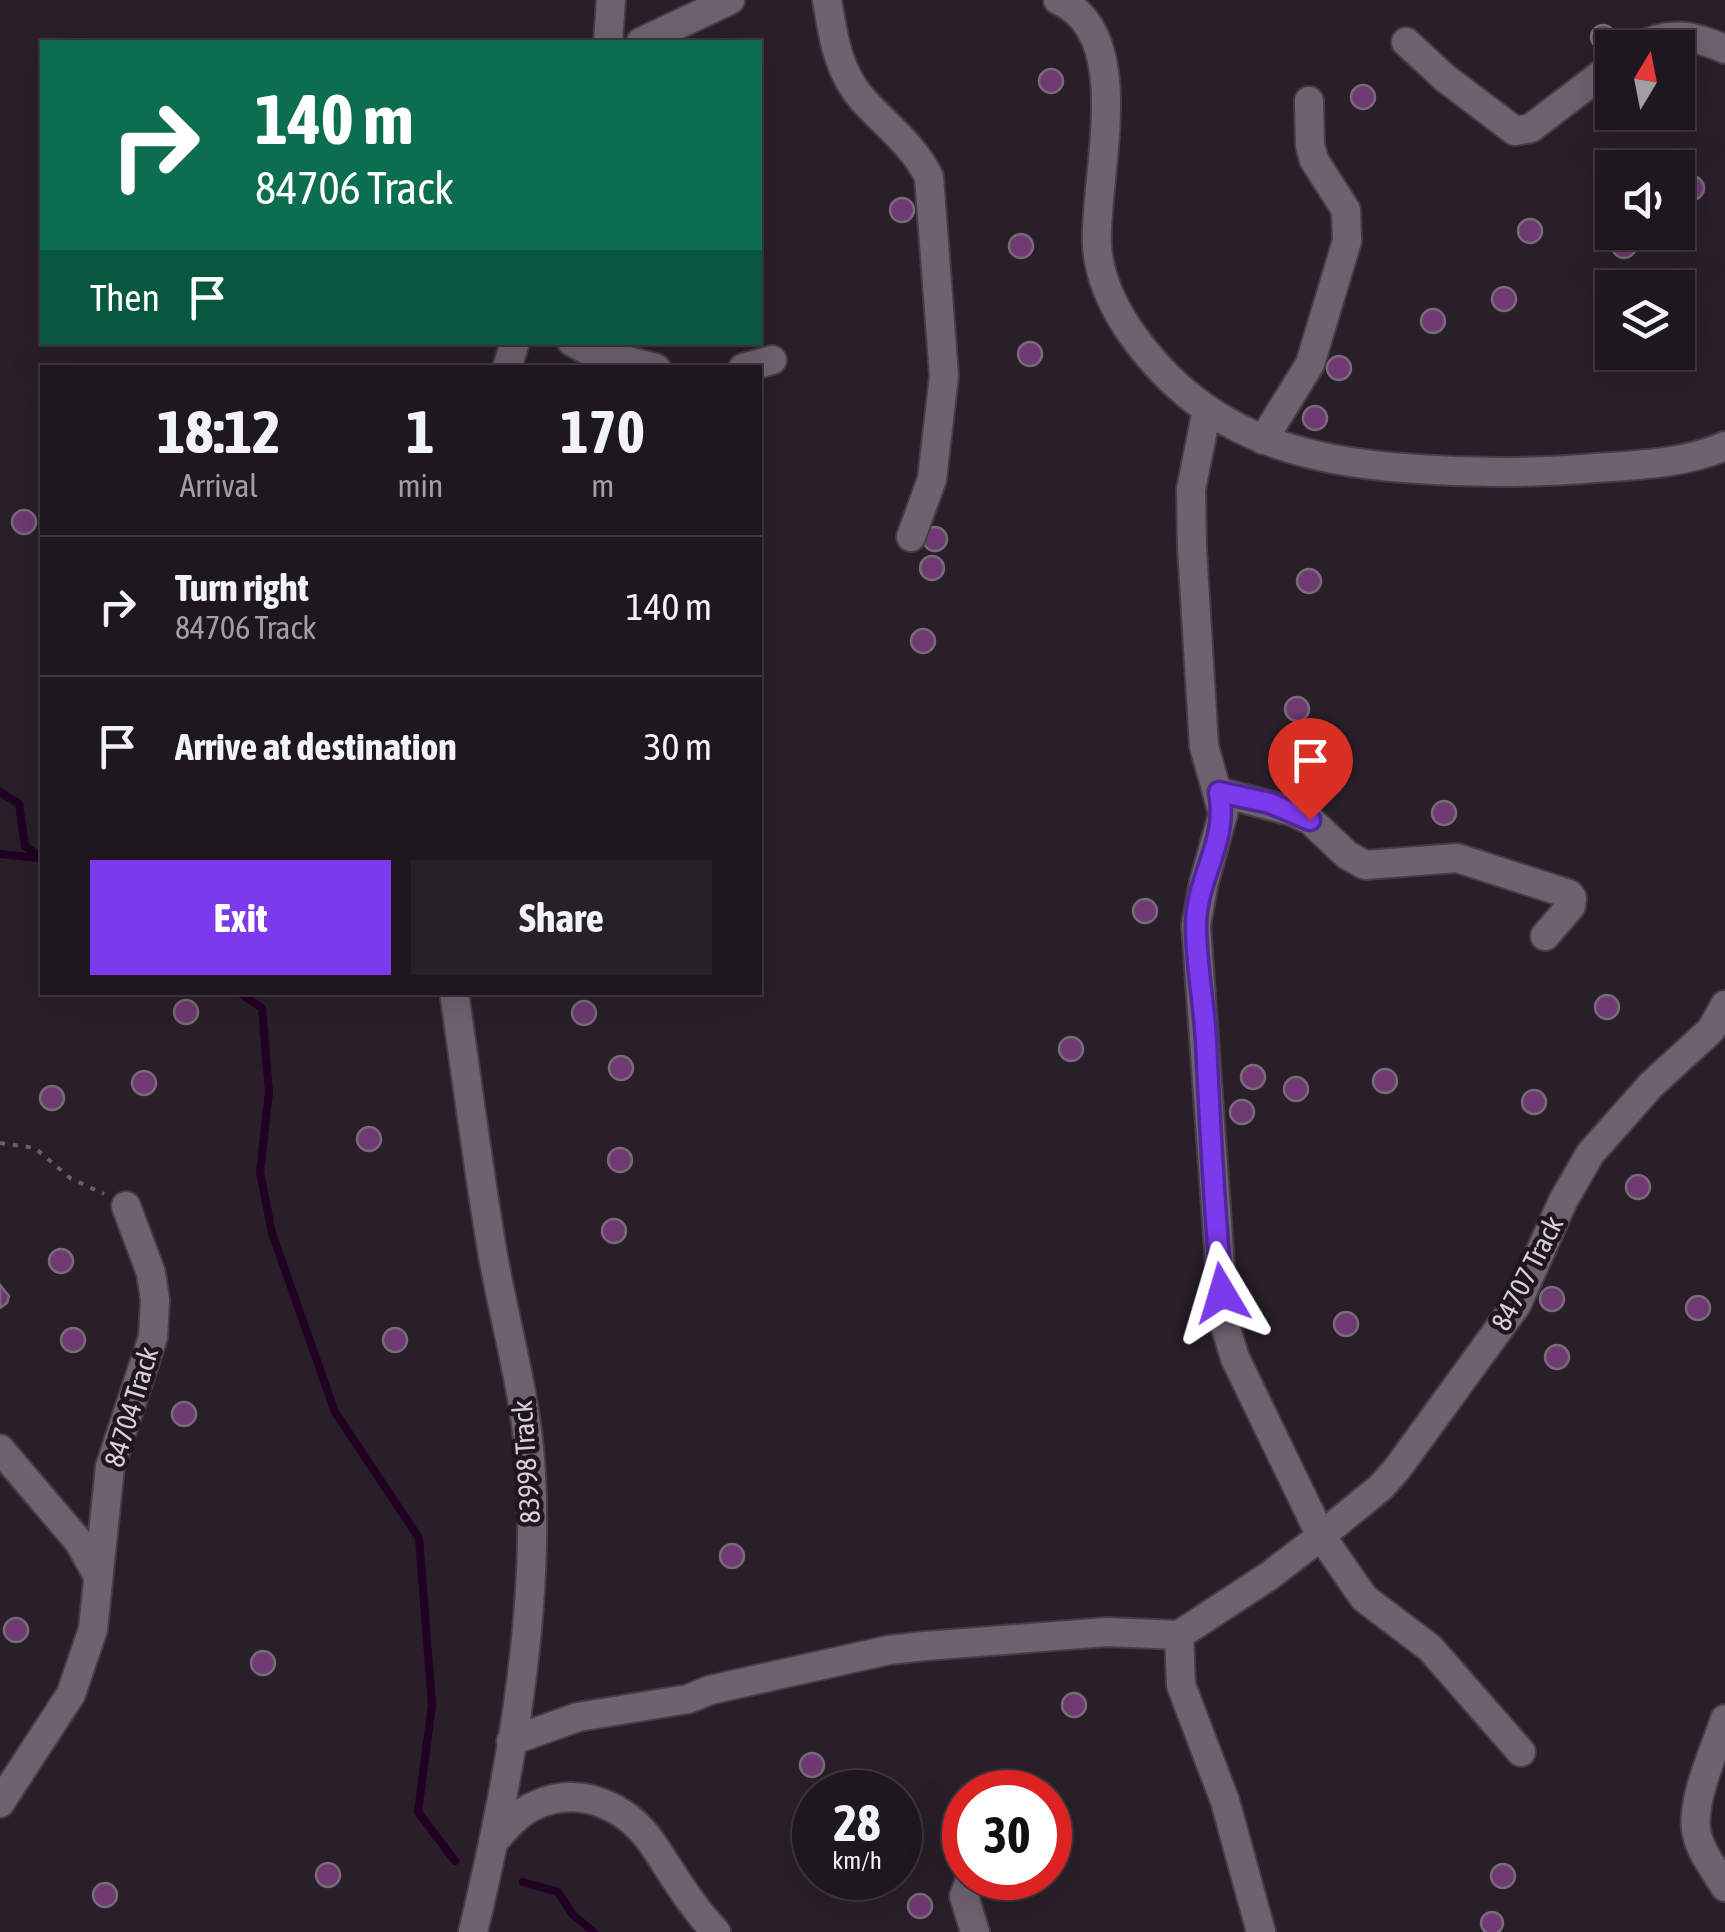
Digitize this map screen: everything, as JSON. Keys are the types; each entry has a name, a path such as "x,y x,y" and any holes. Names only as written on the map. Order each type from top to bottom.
{"street":[{"path":"608,40 611,0"},
{"path":"645,40 730,0"},
{"path":"827,0 844,71 861,98 921,160 930,177 943,394 932,479 911,537"},
{"path":"1058,0 1095,11 1106,122 1097,244 1104,283 1138,341 1184,392 1207,410 1263,440 1302,454 1349,464 1458,472 1556,471 1626,465 1674,460 1725,446"},
{"path":"1695,38 1725,49"},
{"path":"1406,42 1445,78 1515,131 1531,128 1595,79"},
{"path":"1263,440 1310,364 1346,240 1346,210 1314,160 1309,101"},
{"path":"577,345 589,352 643,365"},
{"path":"754,365 772,360"},
{"path":"1207,410 1193,471 1190,510 1204,746 1223,814 1196,925 1224,1322 1234,1358 1321,1536 1364,1598 1430,1648 1521,1752"},
{"path":"1219,792 1310,820 1347,856 1366,866 1457,858 1568,894 1571,906 1545,936"},
{"name":"83998 Track","path":"454,995 494,1258 520,1377 531,1470 528,1605 511,1741 473,1932"},
{"name":"84707 Track","path":"1180,1635 1269,1576 1381,1487 1398,1469 1517,1304 1563,1201 1590,1154 1651,1085 1711,1030 1725,1005"},
{"name":"84704 Track","path":"0,1803 54,1724 81,1672 92,1629 110,1467 143,1374 154,1318 151,1273 126,1206"},
{"path":"0,1449 80,1542 98,1576"},
{"path":"511,1741 578,1717 688,1699 710,1690 889,1650 1108,1632 1180,1635 1181,1685 1225,1802 1261,1932"},
{"path":"1725,1720 1702,1791 1696,1829 1725,1887"},
{"path":"494,1840 536,1804 556,1798 595,1799 634,1823 651,1842 688,1900 716,1932"},
{"path":"965,1900 974,1932"}],"path":[{"path":"0,1143 35,1148 70,1178 126,1206"}],"building":[{"path":"1598,26 1611,29 1595,30 1595,45 1592,42 1592,32"},
{"path":"1051,69 1063,81 1051,93 1039,81"},
{"path":"1363,85 1375,97 1363,109 1351,97"},
{"path":"1695,177 1703,184 1703,192 1695,199"},
{"path":"902,198 914,210 902,222 890,210"},
{"path":"1530,219 1542,231 1530,243 1518,231"},
{"path":"1021,234 1033,246 1021,258 1009,246"},
{"path":"1613,250 1635,250 1624,258"},
{"path":"1504,287 1516,299 1504,311 1492,299"},
{"path":"1433,309 1445,321 1433,333 1421,321"},
{"path":"1030,342 1042,354 1030,366 1018,354"},
{"path":"1339,356 1351,368 1339,380 1327,368"},
{"path":"1315,406 1327,418 1315,430 1303,418"},
{"path":"24,510 36,522 24,534 12,522"},
{"path":"935,527 947,539 935,551 923,539"},
{"path":"932,556 944,568 932,580 920,568"},
{"path":"1309,569 1321,581 1309,593 1297,581"},
{"path":"923,629 935,641 923,653 911,641"},
{"path":"1297,697 1309,709 1297,721 1285,709"},
{"path":"1444,801 1456,813 1444,825 1432,813"},
{"path":"1145,899 1157,911 1145,923 1133,911"},
{"path":"1607,995 1619,1007 1607,1019 1595,1007"},
{"path":"186,1000 198,1012 186,1024 174,1012"},
{"path":"584,1001 596,1013 584,1025 572,1013"},
{"path":"1071,1037 1083,1049 1071,1061 1059,1049"},
{"path":"621,1056 633,1068 621,1080 609,1068"},
{"path":"1253,1065 1265,1077 1253,1089 1241,1077"},
{"path":"1385,1069 1397,1081 1385,1093 1373,1081"},
{"path":"144,1071 156,1083 144,1095 132,1083"},
{"path":"1296,1077 1308,1089 1296,1101 1284,1089"},
{"path":"52,1086 64,1098 52,1110 40,1098"},
{"path":"1534,1090 1546,1102 1534,1114 1522,1102"},
{"path":"1242,1100 1254,1112 1242,1124 1230,1112"},
{"path":"369,1127 381,1139 369,1151 357,1139"},
{"path":"620,1148 632,1160 620,1172 608,1160"},
{"path":"1638,1175 1650,1187 1638,1199 1626,1187"},
{"path":"614,1219 626,1231 614,1243 602,1231"},
{"path":"61,1249 73,1261 61,1273 49,1261"},
{"path":"0,1285 9,1296 0,1308"},
{"path":"1552,1287 1564,1299 1552,1311 1540,1299"},
{"path":"1698,1296 1710,1308 1698,1320 1686,1308"},
{"path":"1346,1312 1358,1324 1346,1336 1334,1324"},
{"path":"73,1328 85,1340 73,1352 61,1340"},
{"path":"395,1328 407,1340 395,1352 383,1340"},
{"path":"1557,1345 1569,1357 1557,1369 1545,1357"},
{"path":"184,1402 196,1414 184,1426 172,1414"},
{"path":"732,1544 744,1556 732,1568 720,1556"},
{"path":"16,1618 28,1630 16,1642 4,1630"},
{"path":"263,1651 275,1663 263,1675 251,1663"},
{"path":"1074,1693 1086,1705 1074,1717 1062,1705"},
{"path":"807,1754 817,1754 823,1760 823,1770 801,1770 801,1760"},
{"path":"328,1863 340,1875 328,1887 316,1875"},
{"path":"1503,1864 1515,1876 1503,1888 1491,1876"},
{"path":"105,1883 117,1895 105,1907 93,1895"},
{"path":"922,1894 931,1902 931,1910 924,1917 916,1917 909,1910 910,1900 922,1900"},
{"path":"1492,1912 1502,1919 1500,1931 1484,1931 1484,1915"}],"waterway":[{"path":"0,792 19,804 25,846 40,857"},
{"path":"0,854 38,858"},
{"path":"242,995 262,1008 269,1092 260,1172 272,1233 335,1412 419,1538 432,1705 418,1812 455,1861"},
{"path":"523,1882 558,1892 573,1915 594,1932"}],"route":[{"path":"1222,1293 1196,925 1223,814 1219,792 1270,803 1310,820"}]}
